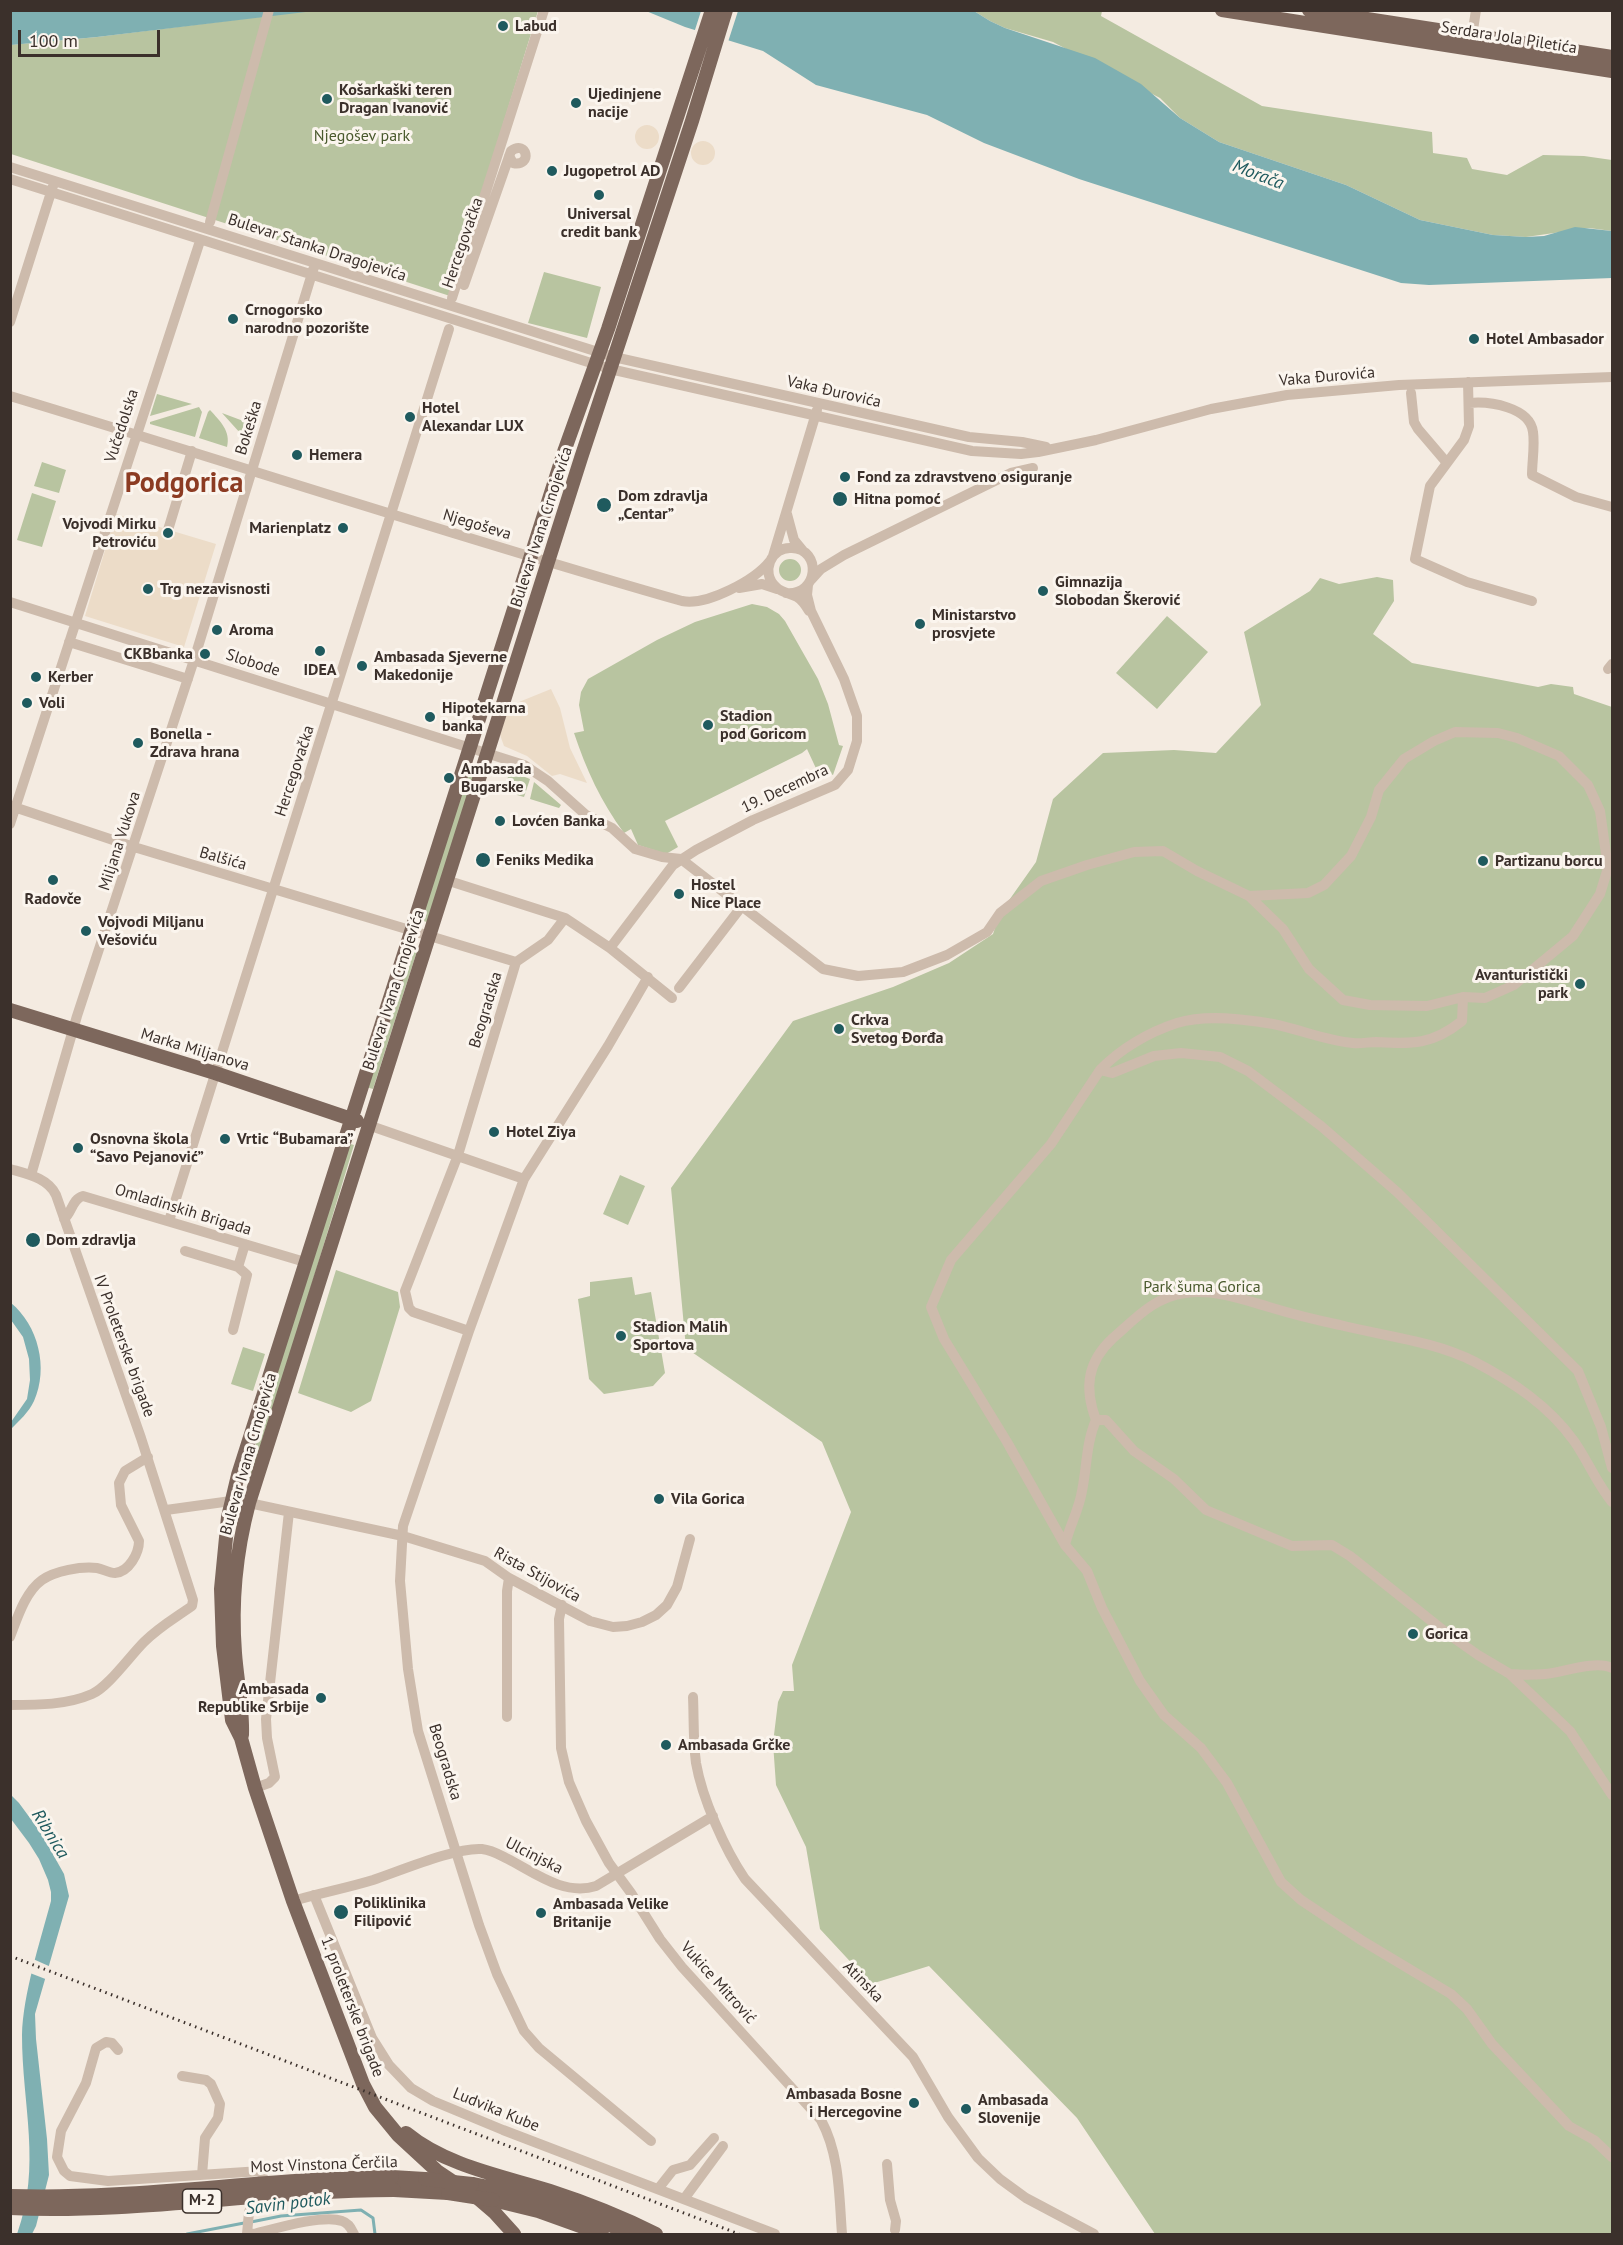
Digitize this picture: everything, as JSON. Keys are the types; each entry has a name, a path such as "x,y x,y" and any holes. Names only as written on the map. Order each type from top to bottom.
{"main road":[{"name":"Bulevar Ivana Crnojevića","path":"242,1738 232,1720 221,1619 222,1571 231,1501 469,747 587,383 712,10"},
{"name":"Bulevar Ivana Crnojevića","path":"242,1738 235,1655 234,1609 240,1544 249,1503 428,936 726,10"},
{"name":"Serdara Jola Piletića","path":"1222,10 1471,42 1608,56"},
{"name":"Serdara Jola Piletića","path":"1309,10 1612,71"},
{"name":"Marka Miljanova","path":"10,1010 215,1073 368,1125"},
{"name":"1. proleterske brigade","path":"242,1738 255,1788 293,1901 358,2074 383,2118 415,2152 444,2176 483,2202 514,2235"},
{"path":"383,2118 441,2156 578,2200 656,2235"},
{"name":"Most Vinstona Čerčila","path":"10,2196 93,2195 316,2180 393,2183 504,2191 564,2206 631,2235"},
{"name":"Most Vinstona Čerčila","path":"10,2208 75,2208 308,2193 393,2183"},
{"name":"Most Vinstona Čerčila","path":"424,2185 448,2193 515,2205 560,2218 602,2235"}],"street":[{"path":"210,222 270,10"},
{"path":"454,303 544,10"},
{"path":"1471,42 1476,10"},
{"name":"Hercegovačka","path":"169,1221 332,704 389,514 451,324 454,303 502,177 513,160"},
{"name":"Bulevar Stanka Dragojevića","path":"10,166 315,263 454,303 612,363"},
{"name":"Bulevar Stanka Dragojevića","path":"10,179 200,241 312,274 451,324 597,358"},
{"path":"10,322 55,180"},
{"name":"Vučedolska","path":"10,824 13,807 200,241"},
{"name":"Bokeška","path":"195,655 315,263"},
{"name":"Vaka Đurovića","path":"612,363 819,403 969,437 1022,442 1049,448"},
{"name":"Vaka Đurovića","path":"612,363 816,416 972,451 1022,454 1096,440 1173,417 1267,398 1329,390 1612,377"},
{"path":"1468,382 1469,426 1464,440 1430,486 1415,559 1467,582 1532,602"},
{"path":"1411,393 1414,422 1447,463"},
{"name":"Njegoševa","path":"10,396 252,469 389,514 688,602 697,602 730,589"},
{"path":"1468,403 1485,401 1508,407 1527,417 1533,430 1532,475 1576,497 1612,507"},
{"path":"816,416 819,403"},
{"name":"Vaka Đurovića","path":"771,558 787,514 816,416"},
{"path":"168,530 192,451"},
{"path":"730,589 762,585 782,591 799,592 821,569 844,555 989,483 1016,471 1033,468"},
{"path":"787,514 794,540 806,553 813,568 810,582"},
{"path":"730,589 758,573 779,551 788,548 827,559 844,555"},
{"path":"771,558 768,575 773,585 782,591"},
{"name":"19. Decembra","path":"810,582 808,601 813,617"},
{"name":"19. Decembra","path":"610,948 666,872 681,860 753,820 835,784 848,770 857,741 857,716 844,679 813,617 801,600 782,591"},
{"name":"Slobode","path":"10,602 195,655 332,704 487,752"},
{"path":"69,642 188,679"},
{"name":"Miljana Vukova","path":"73,1030 195,655"},
{"path":"487,752 530,768 586,815 612,828 635,849 681,860 823,969 858,976 903,972 947,955 987,932 1000,913 1041,881 1134,852 1163,851 1197,871 1249,896 1283,928 1310,969 1343,1000 1370,1005 1427,1006 1463,998 1485,998 1514,985 1572,936 1600,894 1608,868 1600,811 1588,784 1559,756 1518,738 1498,733 1455,732 1434,741 1404,759 1379,790 1371,817 1351,856 1324,885 1308,893 1249,896"},
{"name":"Balšića","path":"13,807 134,847 428,936"},
{"path":"446,880 565,918 610,948 672,998"},
{"path":"679,988 742,906"},
{"path":"516,962 548,940 565,918"},
{"name":"Beogradska","path":"428,936 516,962 458,1155 405,1291 409,1308 413,1312 469,1331"},
{"name":"Beogradska","path":"648,977 608,1046 524,1179 469,1331 403,1526 400,1581 411,1689 418,1731 490,1954 524,2031 539,2048 651,2141"},
{"path":"1463,998 1462,1022 1445,1035 1419,1042 1352,1043 1273,1024 1223,1019 1199,1020 1179,1022 1114,1055 1100,1070 1051,1144 951,1260 931,1307 944,1339 1007,1442 1065,1545 1087,1571 1107,1617 1140,1681 1164,1715 1201,1748 1227,1783 1281,1882 1301,1900 1361,1940 1451,1994 1467,2009 1492,2044 1569,2126 1594,2140 1612,2157"},
{"path":"10,1169 31,1175 73,1030"},
{"path":"1100,1070 1112,1073 1154,1056 1181,1053 1220,1057 1248,1071 1322,1126 1397,1192 1578,1371 1601,1426 1612,1468"},
{"path":"368,1125 524,1179"},
{"name":"IV Proleterske brigade","path":"10,1705 47,1704 95,1693 108,1683 125,1661 166,1621 192,1606 193,1598 148,1457 53,1188 31,1175"},
{"name":"Omladinskih Brigada","path":"64,1220 76,1200 83,1196 305,1262"},
{"path":"238,1267 245,1244"},
{"path":"185,1251 238,1267 247,1275 233,1330"},
{"path":"1065,1545 1078,1509 1083,1488 1089,1435 1096,1420 1088,1389 1093,1363 1099,1352 1157,1301 1186,1293 1214,1293 1453,1352 1475,1362 1529,1395 1550,1411 1574,1442 1612,1502"},
{"path":"1096,1420 1106,1420 1134,1451 1174,1479 1206,1510 1292,1546 1332,1545 1350,1556 1444,1631 1510,1674 1570,1731 1612,1795"},
{"path":"10,1637 26,1600 42,1580 82,1568 99,1568 116,1573 132,1560 140,1541 121,1505 119,1483 125,1471 148,1457"},
{"path":"166,1510 231,1501 249,1503"},
{"name":"Rista Stijovića","path":"249,1503 403,1536 485,1561 509,1578 590,1621 613,1627 634,1625 650,1619 667,1605 674,1593 690,1539"},
{"path":"255,1788 269,1783 275,1777 266,1719 290,1512"},
{"path":"507,1717 507,1591 509,1578"},
{"name":"Vukice Mitrović","path":"562,1605 560,1740 569,1782 585,1821 617,1874 681,1967 821,2120 830,2140 835,2160 842,2235"},
{"path":"1510,1674 1545,1674 1593,1666 1612,1668"},
{"name":"Atinska","path":"693,1697 697,1766 713,1816 736,1866 745,1879 913,2057 948,2117 978,2158 1000,2180 1026,2198 1094,2235"},
{"name":"Ulcinjska","path":"293,1901 370,1881 456,1853 478,1849 493,1852 560,1886 573,1890 596,1887 713,1816"},
{"name":"Ludvika Kube","path":"314,1895 372,2038 389,2065 411,2088 433,2101 775,2235"},
{"path":"118,2050 112,2043 106,2042 96,2048 86,2083 61,2132 57,2157 62,2169 70,2175 108,2181 263,2172 264,2178 249,2212 248,2231 261,2233 296,2223 339,2220 349,2225 354,2235"},
{"path":"182,2076 206,2080 211,2084 220,2104 218,2118 205,2138 202,2175"},
{"path":"658,2189 673,2170 690,2165 714,2138"},
{"path":"684,2199 723,2146"},
{"path":"887,2164 890,2200 895,2210 896,2233"}],"green space":[{"name":"Njegošev park","path":"314,10 538,11 450,296 11,154 10,45 97,37"},
{"path":"974,11 1102,11 1101,16 1262,106 1432,132 1433,153 1467,158 1472,169 1507,175 1543,155 1584,156 1612,160 1612,231 1589,228 1526,237 1493,235 1420,220 1346,185 1219,142 1180,118 1160,98 1053,42 1005,28"},
{"path":"544,272 601,287 587,338 528,323"},
{"path":"157,394 192,404 150,416"},
{"path":"199,407 202,412 195,437 150,424 150,422"},
{"path":"210,410 226,431 227,447 199,438"},
{"path":"222,413 254,425 250,437 241,434"},
{"path":"42,462 66,470 59,493 34,486"},
{"path":"32,493 56,501 42,547 17,540"},
{"path":"790,559 798,562 801,570 798,578 790,581 782,578 779,570 782,562"},
{"name":"Park šuma Gorica","path":"1377,577 1393,580 1394,601 1373,634 1412,663 1538,687 1551,684 1573,687 1574,694 1612,707 1612,2234 1155,2234 1077,2118 929,1966 871,1984 820,1929 806,1847 776,1785 773,1743 778,1702 783,1691 794,1691 792,1665 851,1512 822,1442 686,1348 671,1188 793,1021 893,987 949,963 993,934 1000,913 1036,862 1053,799 1103,753 1174,750 1216,753 1261,705 1244,632 1310,591 1320,578 1339,584"},
{"name":"Stadion pod Goricom","path":"752,604 767,607 779,614 818,679 828,704 839,745 843,746 833,775 829,773 820,777 807,749 665,821 678,847 666,854 638,845 631,829 624,833 608,809 589,772 574,733 584,731 579,705 581,692 588,679 657,640 695,622"},
{"path":"1167,616 1208,652 1157,709 1116,673"},
{"path":"510,771 530,779 524,797 503,791"},
{"path":"468,773 475,775 427,922 420,920"},
{"path":"534,782 561,805 559,808 530,799"},
{"path":"412,946 418,948 373,1089 366,1087"},
{"path":"347,1143 354,1145 252,1481 245,1479"},
{"path":"620,1175 645,1186 628,1225 603,1214"},
{"path":"336,1270 398,1292 400,1307 371,1401 351,1412 298,1393"},
{"name":"Stadion Malih Sportova","path":"632,1277 635,1295 651,1292 665,1373 653,1386 604,1394 589,1379 578,1299 590,1296 590,1282"},
{"path":"243,1347 265,1354 253,1391 231,1384"}],"shaded area":[{"path":"647,125 656,128 659,137 656,146 647,149 638,146 635,137 638,128"},
{"path":"703,141 712,144 715,153 712,162 703,165 694,162 691,153 694,144"},
{"name":"Trg nezavisnosti","path":"116,514 216,544 184,647 85,616"},
{"path":"551,689 560,708 570,748 587,783 560,774 552,776 527,756 504,746 500,735 509,706"}],"water":[{"path":"10,11 314,11 11,45"},
{"name":"Morača","path":"646,11 974,11 1005,28 1095,58 1141,84 1180,118 1219,142 1346,185 1420,220 1493,235 1526,237 1544,236 1575,227 1612,231 1612,278 1429,285 1401,283 1079,179 984,143 927,115 816,85 763,51 685,27"},
{"path":"11,1303 28,1323 34,1335 41,1375 32,1405 11,1429 11,1422 27,1399 30,1380 29,1359 23,1337 11,1320"},
{"path":"11,1795 41,1833 64,1874 69,1896 35,2014 49,2175 32,2234 17,2234 24,2209 30,2160 22,2035 29,1985 51,1901 51,1892 39,1859 11,1819"}],"pier":[{"path":"701,11 738,11 728,42 694,33"},
{"path":"33,1959 51,1967 48,1980 30,1973"}],"waterway":[{"name":"Savin potok","path":"251,2222 281,2216 361,2210 373,2218 375,2234"},
{"name":"Savin potok","path":"187,2234 244,2223"}],"railway":[{"path":"10,1956 739,2234"}],"place":[{"name":"Labud","path":"503,26"},
{"name":"Košarkaški teren Dragan Ivanović","path":"327,99"},
{"name":"Ujedinjene nacije","path":"576,103"},
{"name":"Jugopetrol AD","path":"552,171"},
{"name":"Universal credit bank","path":"599,195"},
{"name":"Crnogorsko narodno pozorište","path":"233,319"},
{"name":"Hotel Ambasador","path":"1474,339"},
{"name":"Hotel Alexandar LUX","path":"410,417"},
{"name":"Hemera","path":"297,455"},
{"name":"Fond za zdravstveno osiguranje","path":"845,477"},
{"name":"Hitna pomoć","path":"840,499"},
{"name":"Dom zdravlja „Centar”","path":"604,505"},
{"name":"Marienplatz","path":"343,528"},
{"name":"Vojvodi Mirku Petroviću","path":"168,533"},
{"name":"Trg nezavisnosti","path":"148,589"},
{"name":"Gimnazija Slobodan Škerović","path":"1043,591"},
{"name":"Ministarstvo prosvjete","path":"920,624"},
{"name":"Aroma","path":"217,630"},
{"name":"IDEA","path":"320,651"},
{"name":"CKBbanka","path":"205,654"},
{"name":"Ambasada Sjeverne Makedonije","path":"362,666"},
{"name":"Kerber","path":"36,677"},
{"name":"Voli","path":"27,703"},
{"name":"Hipotekarna banka","path":"430,717"},
{"name":"Stadion pod Goricom","path":"708,725"},
{"name":"Bonella - Zdrava hrana","path":"138,743"},
{"name":"Ambasada Bugarske","path":"449,778"},
{"name":"Lovćen Banka","path":"500,821"},
{"name":"Feniks Medika","path":"483,860"},
{"name":"Partizanu borcu","path":"1483,861"},
{"name":"Radovče","path":"53,880"},
{"name":"Hostel Nice Place","path":"679,894"},
{"name":"Vojvodi Miljanu Vešoviću","path":"86,931"},
{"name":"Avanturistički park","path":"1580,984"},
{"name":"Crkva Svetog Đorđa","path":"839,1029"},
{"name":"Hotel Ziya","path":"494,1132"},
{"name":"Vrtic “Bubamara”","path":"225,1139"},
{"name":"Osnovna škola “Savo Pejanović”","path":"78,1148"},
{"name":"Dom zdravlja","path":"33,1240"},
{"name":"Stadion Malih Sportova","path":"621,1336"},
{"name":"Vila Gorica","path":"659,1499"},
{"name":"Gorica","path":"1413,1634"},
{"name":"Ambasada Republike Srbije","path":"321,1698"},
{"name":"Ambasada Grčke","path":"666,1745"},
{"name":"Poliklinika Filipović","path":"341,1912"},
{"name":"Ambasada Velike Britanije","path":"541,1913"},
{"name":"Ambasada Bosne i Hercegovine","path":"914,2103"},
{"name":"Ambasada Slovenije","path":"966,2109"}],"district":[{"name":"Podgorica","path":"184,484"}],"water label":[{"name":"Ribnica","path":"50,1834"}]}
